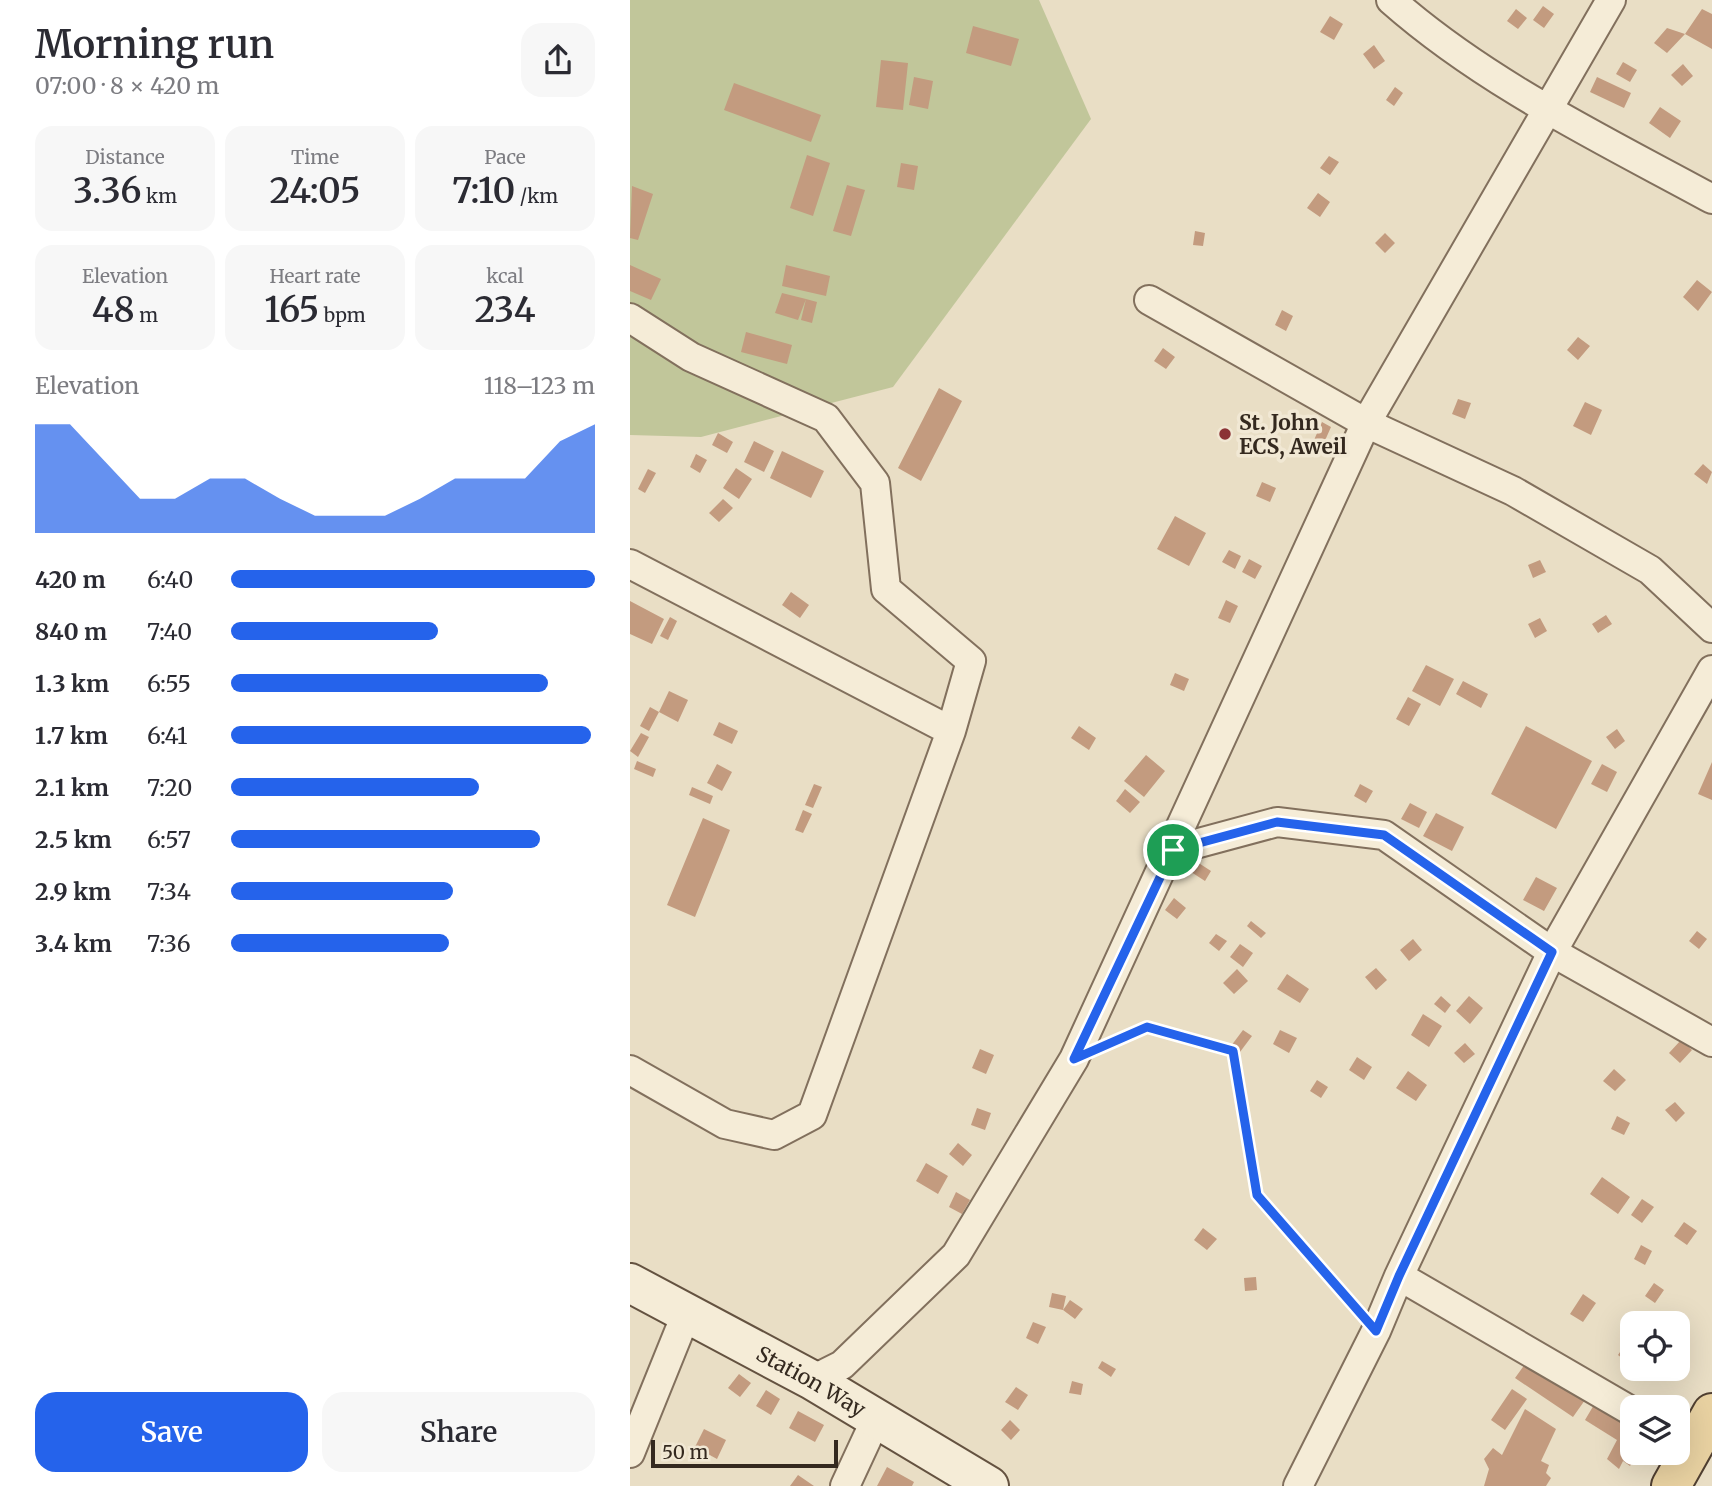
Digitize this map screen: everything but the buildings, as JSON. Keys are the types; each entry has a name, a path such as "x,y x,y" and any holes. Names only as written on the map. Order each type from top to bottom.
{"main road":[{"name":"Station Way","path":"630,1283 812,1380 989,1486"},
{"path":"1690,1438 1712,1413"},
{"path":"1671,1486 1678,1465"}],"street":[{"path":"1391,0 1426,31 1548,110 1712,199"},
{"path":"812,1380 842,1365 956,1255 1074,1059 1173,850 1366,423 1611,0"},
{"path":"1149,300 1366,423 1513,491 1650,570 1712,628"},
{"path":"630,318 691,357 826,418 875,484 886,589 971,661 951,731 812,1115 774,1135 725,1124 630,1070"},
{"path":"630,564 951,731"},
{"path":"1298,1486 1376,1331 1399,1276 1552,952 1712,670"},
{"path":"1173,850 1277,822 1384,835 1552,952 1712,1042"},
{"path":"1399,1276 1620,1404"},
{"path":"630,1453 687,1312"},
{"path":"845,1486 877,1418"}],"path":[{"path":"1074,1059 1147,1027 1233,1051 1257,1195 1376,1331"}],"green space":[{"path":"630,0 1039,0 1091,119 893,387 701,437 630,435"}],"place":[{"name":"St. John ECS, Aweil","path":"1225,434"}],"route":[{"path":"1277,822 1384,835 1552,952 1399,1276 1376,1331 1257,1195 1233,1051 1147,1027 1074,1059 1173,850 1277,822"}]}
